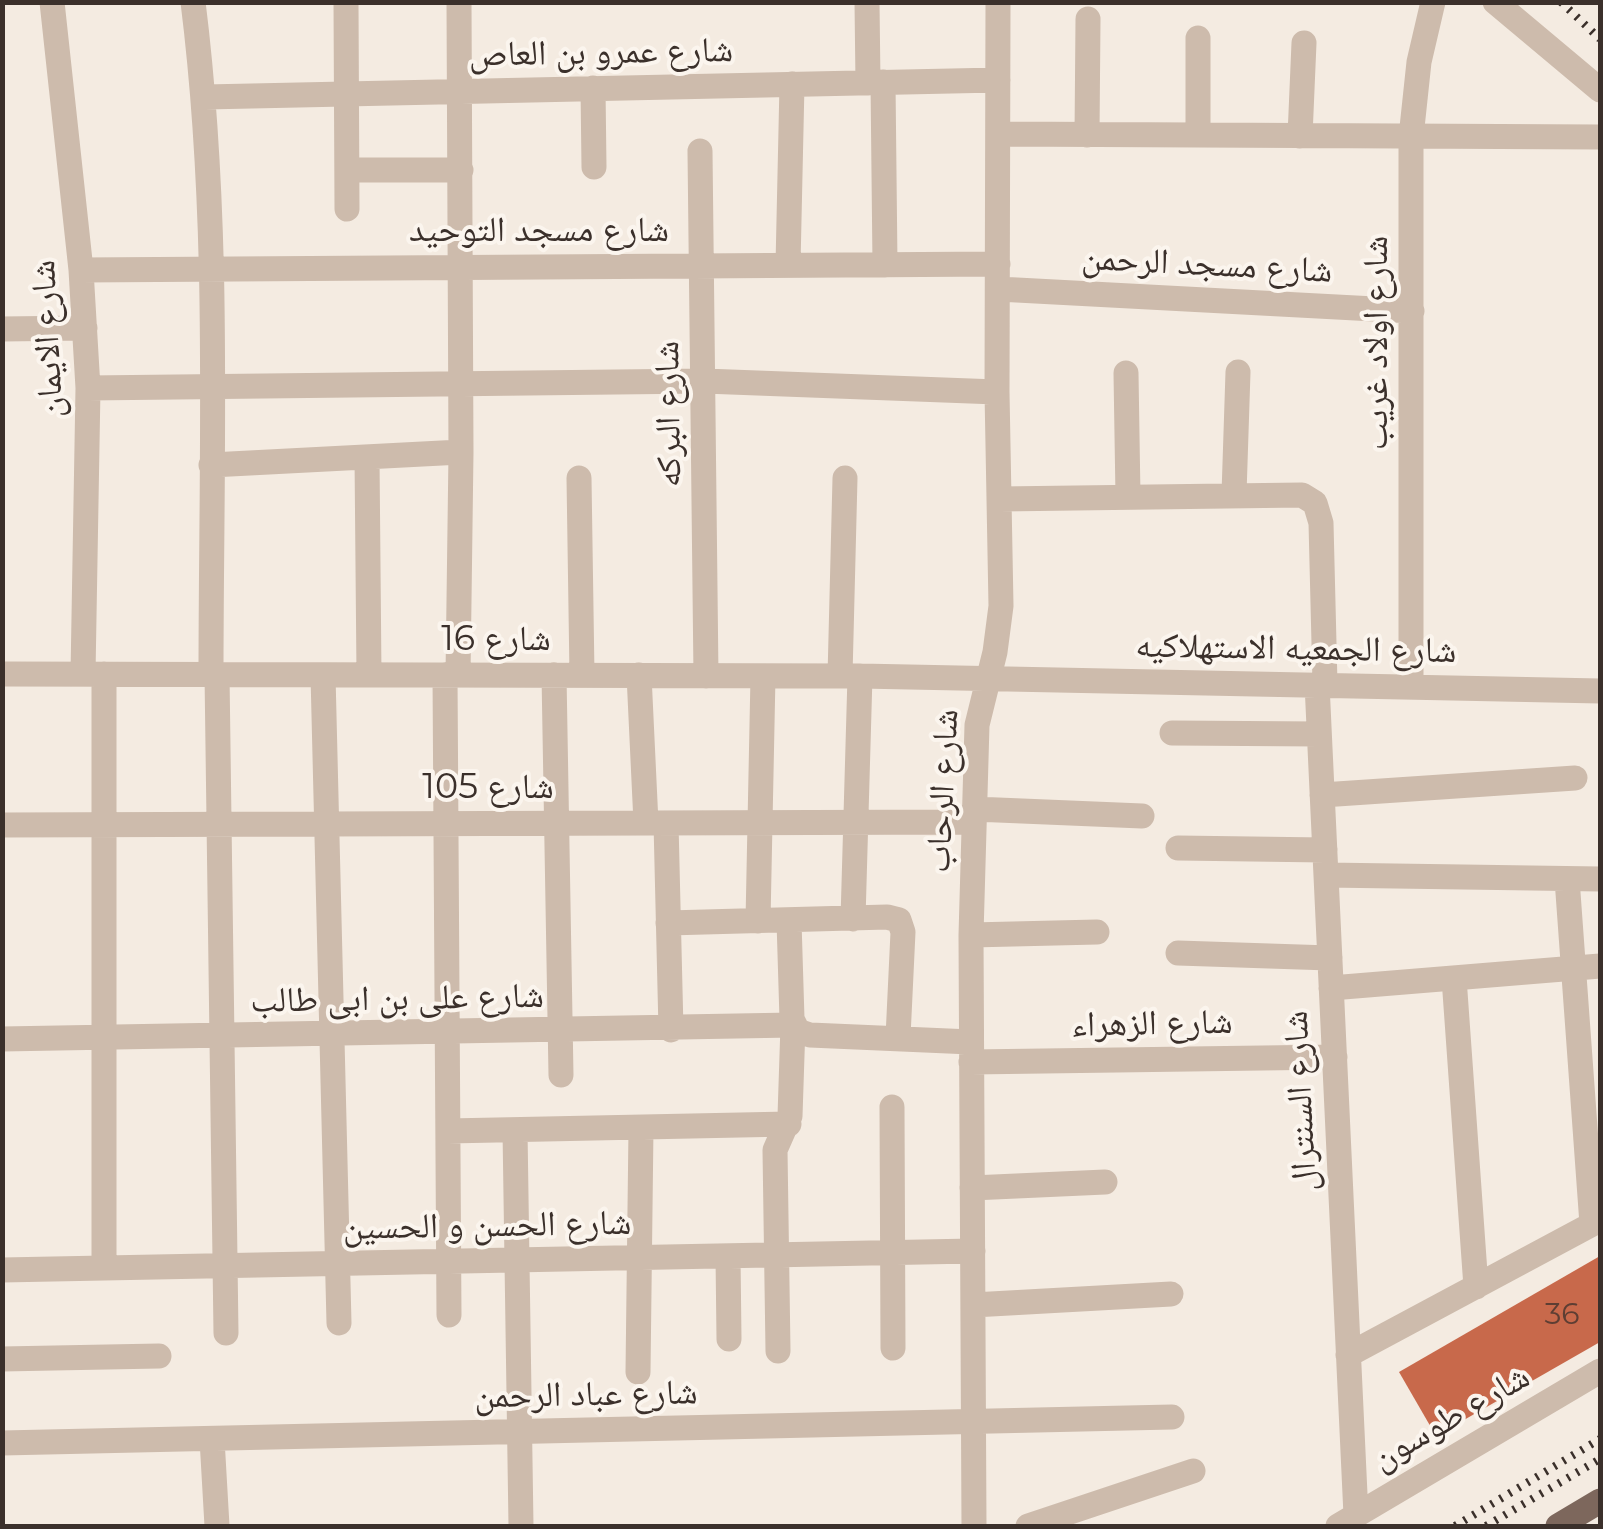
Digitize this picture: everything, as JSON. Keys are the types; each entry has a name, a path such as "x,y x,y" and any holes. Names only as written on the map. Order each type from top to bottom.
{"main road":[{"path":"1558,1526 1600,1501"}],"street":[{"name":"شارع الايمان","path":"52,2 81,270 88,388 94,674 104,825 104,1268"},
{"path":"193,2 205,97 211,268 226,1333"},
{"path":"346,2 347,209"},
{"path":"449,1315 446,824 461,452 460,2"},
{"path":"867,2 876,82 885,265"},
{"name":"شارع الرحاب","path":"974,1526 970,935 977,725 1001,606 998,2"},
{"name":"شارع اولاد غريب","path":"1411,686 1411,136 1419,62 1433,2"},
{"path":"1495,2 1600,90"},
{"path":"1087,135 1088,19"},
{"path":"1198,38 1198,135"},
{"path":"1300,136 1304,43"},
{"name":"شارع عمرو بن العاص","path":"205,97 998,80"},
{"path":"788,265 792,84"},
{"path":"593,88 594,167"},
{"path":"998,134 1600,138"},
{"name":"شارع البركه","path":"700,151 706,676"},
{"path":"347,170 461,170"},
{"name":"شارع مسجد التوحيد","path":"81,270 885,265 998,277"},
{"name":"شارع مسجد الرحمن","path":"998,277 1412,310"},
{"path":"2,330 84,328"},
{"path":"1000,499 1234,494 1238,372"},
{"path":"1126,373 1128,497"},
{"path":"88,388 704,381 997,392"},
{"path":"211,465 461,452"},
{"path":"367,457 370,675"},
{"path":"580,478 582,675"},
{"path":"845,478 856,822 853,919"},
{"name":"شارع السنترال","path":"1234,494 1302,495 1315,504 1321,523 1320,734 1348,1355 1347,1520"},
{"name":"شارع 16","path":"2,674 989,678"},
{"path":"323,674 339,1323"},
{"path":"554,675 561,1074"},
{"path":"639,675 668,923 670,1030"},
{"path":"758,921 763,676"},
{"name":"شارع الجمعيه الاستهلاكيه","path":"989,678 1600,691"},
{"path":"1172,732 1320,734"},
{"path":"1322,795 1575,778"},
{"name":"شارع 105","path":"2,826 856,822 974,816 1142,816"},
{"path":"1178,848 1326,862 1600,879"},
{"path":"1348,1355 1596,1222 1567,878"},
{"path":"668,923 893,918 903,925 898,1038"},
{"path":"778,1352 775,1150 789,1124 793,1026 789,921"},
{"path":"970,935 1097,932"},
{"path":"1178,953 1330,958"},
{"path":"1331,988 1600,966"},
{"path":"1454,978 1476,1286"},
{"name":"شارع على بن ابى طالب","path":"2,1039 793,1026 804,1034 898,1038"},
{"name":"شارع الزهراء","path":"898,1038 971,1052 1334,1056"},
{"path":"892,1107 892,1348"},
{"path":"448,1131 789,1124"},
{"path":"638,1372 641,1128"},
{"path":"515,1130 521,1526"},
{"path":"972,1188 1105,1182"},
{"name":"شارع الحسن و الحسين","path":"2,1270 973,1251"},
{"path":"728,1256 730,1340"},
{"path":"973,1305 1170,1294"},
{"path":"2,1360 160,1356"},
{"name":"شارع طوسون","path":"1347,1520 1600,1371"},
{"name":"شارع عباد الرحمن","path":"2,1443 1172,1417"},
{"path":"212,1440 217,1526"},
{"path":"1028,1526 1194,1471"}],"building":[{"path":"1600,1256 1600,1342 1436,1436 1399,1372"}],"railway":[{"path":"1561,2 1600,39"},
{"path":"1455,1526 1600,1439"},
{"path":"1486,1526 1600,1459"}]}
